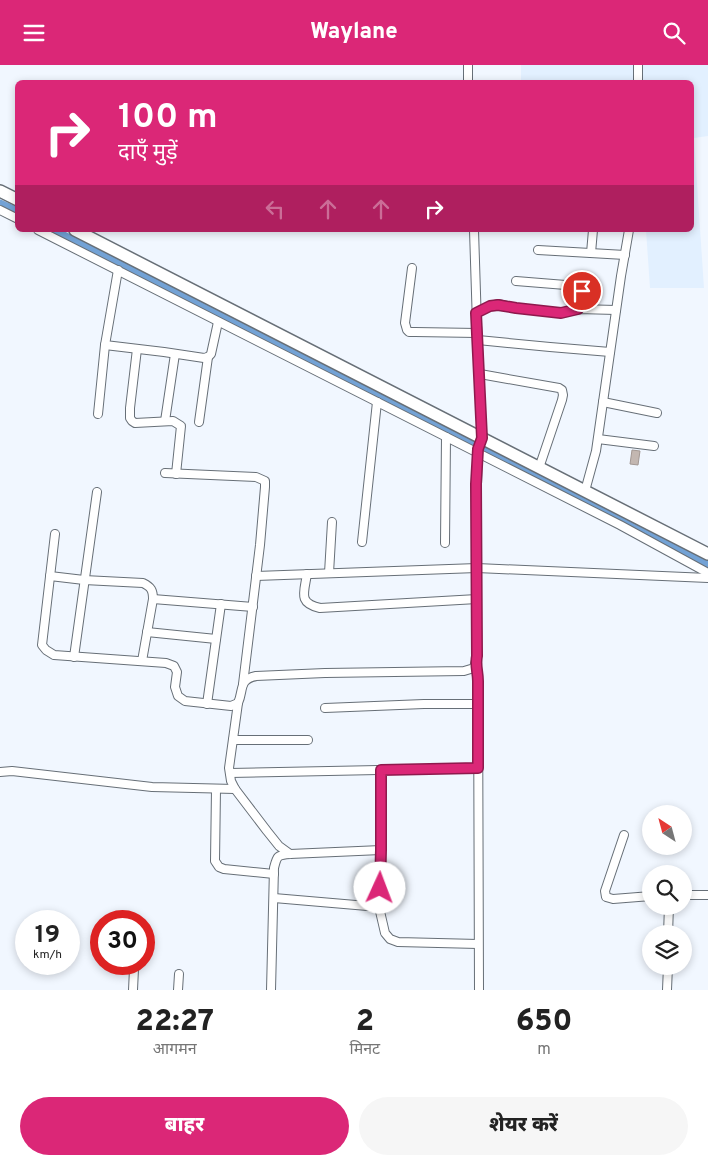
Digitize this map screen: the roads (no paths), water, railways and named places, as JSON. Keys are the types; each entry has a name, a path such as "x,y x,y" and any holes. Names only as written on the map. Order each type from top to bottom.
{"street":[{"path":"468,65 468,80"},
{"path":"638,65 638,80"},
{"path":"0,191 15,198"},
{"path":"0,210 15,218"},
{"path":"42,232 446,437 480,446 539,468 708,554"},
{"path":"79,232 480,446 708,573"},
{"path":"243,684 248,678 256,676 464,671 474,668 477,656 476,484 480,446 480,374 474,232"},
{"path":"591,253 593,232"},
{"path":"585,491 595,457 629,232"},
{"path":"538,250 625,255"},
{"path":"412,268 406,323 409,332 478,336 550,347 610,352"},
{"path":"98,414 105,345 118,270"},
{"path":"516,281 578,286 582,291 578,309"},
{"path":"476,313 490,306 498,305 561,313 578,309 616,310"},
{"path":"199,423 208,357 218,321"},
{"path":"105,345 208,357"},
{"path":"137,349 130,418 135,423 173,421 181,426 176,473"},
{"path":"165,421 175,354"},
{"path":"480,374 562,389 562,400 539,468"},
{"path":"362,542 377,402"},
{"path":"603,402 657,413"},
{"path":"445,543 446,437"},
{"path":"598,439 654,446"},
{"path":"165,473 256,477 265,481 266,487 243,684 241,698 238,703 229,768 231,781 235,789 279,846 290,854"},
{"path":"74,657 97,492"},
{"path":"329,573 332,522"},
{"path":"55,533 42,645 46,650 54,655 166,663 174,666 177,672 175,687 178,696 185,701 231,706 238,703"},
{"path":"256,576 477,568 708,578"},
{"path":"307,574 304,594 305,601 310,605 320,608 477,599"},
{"path":"50,576 142,583 149,586 153,591 153,599 142,661"},
{"path":"153,599 252,607"},
{"path":"207,704 221,604"},
{"path":"147,632 216,639"},
{"path":"475,665 478,673 478,990"},
{"path":"325,708 478,704"},
{"path":"233,740 308,739"},
{"path":"230,773 478,768"},
{"path":"381,770 379,907 385,933 390,939 398,942 478,944"},
{"path":"0,772 12,771 152,787 235,789"},
{"path":"216,789 215,861 219,867 274,874"},
{"path":"624,835 605,891 606,897 612,899 642,897"},
{"path":"271,990 276,858 280,854 381,850"},
{"path":"692,895 708,895"},
{"path":"274,898 379,907"},
{"path":"178,990 179,974"},
{"path":"133,990 134,975"},
{"path":"668,975 668,990"}],"waterway":[{"path":"0,204 15,211"},
{"path":"56,232 708,563"}]}
